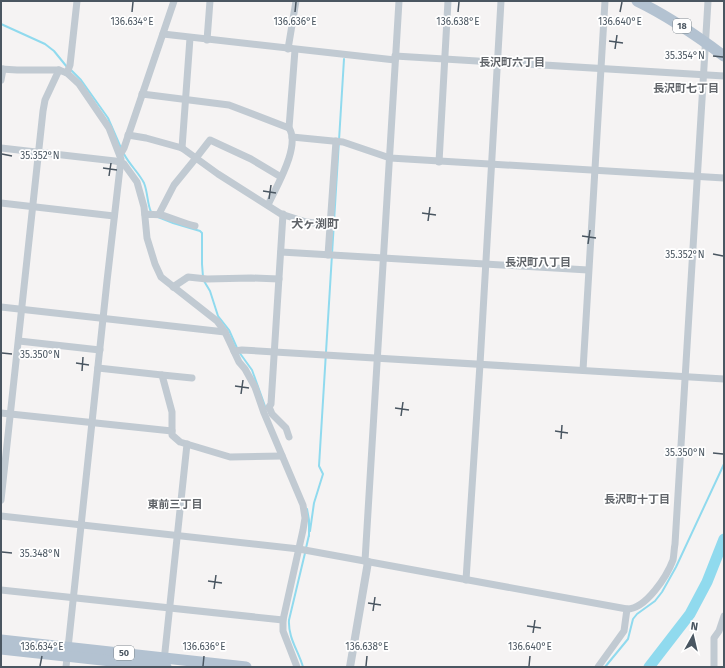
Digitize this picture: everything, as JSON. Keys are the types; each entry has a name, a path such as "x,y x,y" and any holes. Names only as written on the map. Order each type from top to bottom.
{"main road":[{"name":"18","path":"637,1 662,13 724,56"},
{"name":"50","path":"1,640 67,657"},
{"name":"50","path":"1,649 67,657 164,665 246,667"}],"street":[{"path":"77,1 68,70 109,128 124,164 137,182 145,214 147,238 154,264 161,277 217,321 237,351 239,362 245,368 254,387 303,505 305,518 283,620 283,631 297,667"},
{"path":"67,657 121,154 174,1"},
{"path":"207,40 210,1"},
{"path":"268,205 281,177 293,145 289,128 292,49 296,1"},
{"path":"350,667 367,561 377,358 399,1"},
{"path":"439,162 448,1"},
{"path":"466,580 501,1"},
{"path":"583,370 605,1"},
{"path":"1,516 299,549 633,609 661,584 673,559 708,1"},
{"path":"163,34 292,49 395,58 724,76"},
{"path":"182,148 190,38"},
{"path":"1,80 2,69 68,70"},
{"path":"1,500 43,111 45,100 59,70"},
{"path":"142,94 229,105 289,128"},
{"path":"128,135 146,138 182,148 218,174 283,214 306,222 315,223"},
{"path":"292,137 336,141 390,158 724,178"},
{"path":"156,215 174,185 210,140 251,159 281,177"},
{"path":"328,255 336,141"},
{"path":"1,148 39,152 121,154"},
{"path":"1,203 114,216"},
{"path":"145,214 156,215 195,226"},
{"path":"283,214 271,404 269,407 272,414 286,428 289,437"},
{"path":"281,252 588,270"},
{"path":"173,287 188,277 204,279 279,279"},
{"path":"1,307 225,332"},
{"path":"19,341 100,350"},
{"path":"237,351 724,379"},
{"path":"98,368 192,378"},
{"path":"162,375 172,412 172,435 180,442 230,457 282,456"},
{"path":"1,412 172,431"},
{"path":"164,665 187,444"},
{"path":"1,590 283,620"},
{"path":"598,667 624,631 627,609"},
{"path":"714,667 714,638 719,631 724,616"}],"waterway":[{"path":"1,24 45,44 54,51 67,67"},
{"path":"310,531 314,503 323,474 319,466 344,59"},
{"path":"71,70 81,80 108,118 121,148"},
{"path":"124,154 144,183 151,212"},
{"path":"158,217 202,233 203,277"},
{"path":"204,281 210,291 218,316 229,330 237,348"},
{"path":"239,352 252,370 266,409"},
{"path":"605,667 628,639 633,619 637,614 655,601 662,592 676,567 724,464"},
{"path":"307,509 309,536"},
{"path":"306,548 309,535"},
{"path":"649,667 690,614 707,582 724,539"},
{"path":"303,667 290,633 289,620 305,553"}],"district":[{"name":"長沢町六丁目","path":"512,62"},
{"name":"長沢町七丁目","path":"686,88"},
{"name":"犬ヶ渕町","path":"315,224"},
{"name":"長沢町八丁目","path":"538,262"},
{"name":"長沢町十丁目","path":"637,499"},
{"name":"東前三丁目","path":"175,504"}]}
